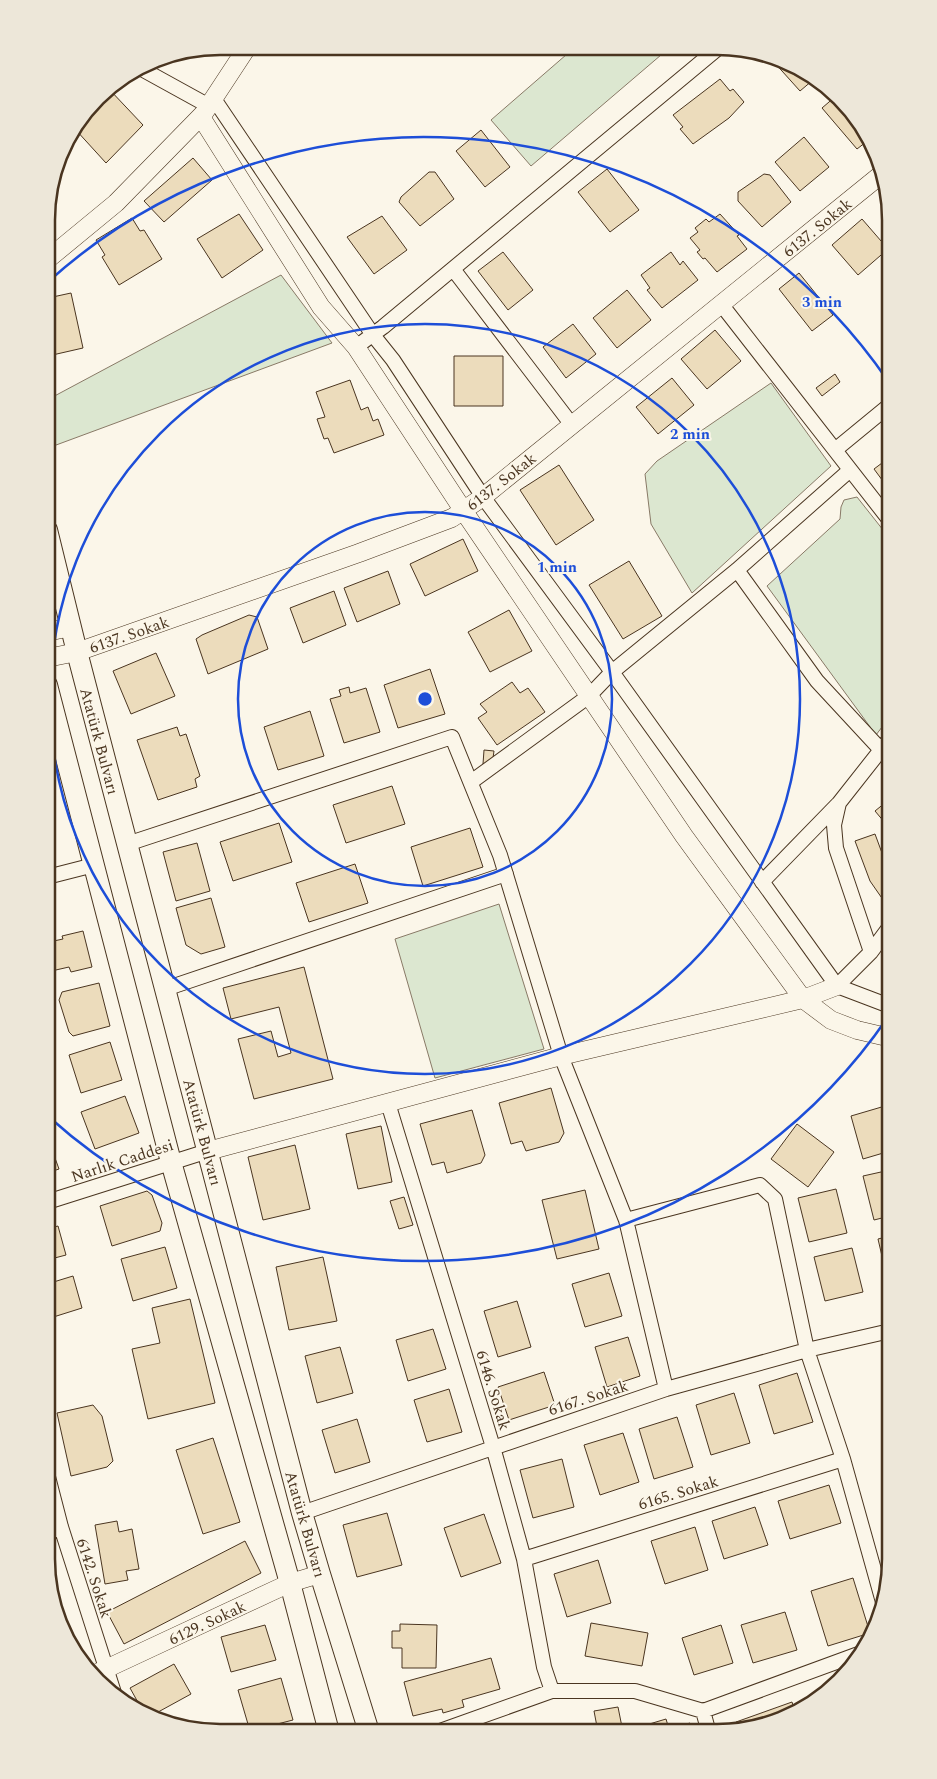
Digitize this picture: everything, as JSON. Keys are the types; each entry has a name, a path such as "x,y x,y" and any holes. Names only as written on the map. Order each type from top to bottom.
{"main road":[{"name":"Atatürk Bulvarı","path":"55,562 302,1513 367,1724"},
{"name":"Atatürk Bulvarı","path":"55,716 171,1162 290,1583 327,1724"}],"street":[{"path":"55,253 116,203 208,108 242,55"},
{"path":"356,347 453,269 710,55"},
{"path":"147,72 208,108 393,360 483,497 612,672 837,986 882,1003"},
{"path":"208,108 322,307 356,347 463,510 684,836 803,999 831,1020 882,1036"},
{"name":"6137. Sokak","path":"55,656 77,652 359,553 452,518 483,497 876,178"},
{"path":"453,269 572,425"},
{"path":"721,304 882,511"},
{"path":"835,450 882,411"},
{"path":"471,782 589,696 612,672 737,570 850,470"},
{"path":"737,570 817,681 880,750"},
{"name":"6137. Sokak","path":"55,630 71,627"},
{"path":"127,844 452,737 500,855 561,1056 626,1220 666,1390"},
{"path":"762,882 839,803 882,748"},
{"path":"839,803 834,825 836,848 870,952"},
{"path":"55,875 94,865"},
{"path":"165,989 506,874"},
{"path":"208,1151 561,1056 803,999 837,986 870,952 882,936"},
{"path":"864,1032 882,1047"},
{"name":"6146. Sokak","path":"388,1103 493,1447 524,1559 544,1666 552,1691"},
{"name":"Narlık Caddesi","path":"55,1199 208,1151"},
{"path":"626,1220 760,1185 775,1199 807,1350 843,1459 879,1589"},
{"name":"6167. Sokak","path":"302,1513 666,1390 807,1350 882,1333"},
{"name":"6165. Sokak","path":"524,1559 843,1459"},
{"name":"6142. Sokak","path":"55,1504 100,1672"},
{"path":"55,1530 61,1527"},
{"name":"6129. Sokak","path":"100,1672 290,1583 320,1574"},
{"path":"459,1724 552,1691 635,1691 703,1711 849,1658"},
{"path":"703,1711 707,1724"}],"green space":[{"path":"566,55 661,55 531,166 491,120"},
{"path":"281,275 332,343 55,445 55,396"},
{"path":"771,383 831,466 692,593 651,524 645,474 657,461"},
{"path":"857,497 882,529 882,727 876,735 767,586 840,519 844,500"},
{"path":"499,904 544,1049 435,1078 395,939"}],"building":[{"path":"779,68 809,84 800,91"},
{"path":"720,79 730,91 733,89 744,102 729,118 693,144 680,129 683,127 673,115"},
{"path":"114,94 143,125 106,163 80,134 96,111"},
{"path":"831,101 841,111 863,144 857,149 822,108"},
{"path":"481,130 510,167 485,187 456,151"},
{"path":"804,137 829,167 800,191 775,162"},
{"path":"193,158 212,180 164,222 144,201"},
{"path":"607,169 639,210 610,232 578,192"},
{"path":"429,172 435,172 454,199 420,226 399,202 401,197"},
{"path":"764,174 770,175 791,202 762,227 738,201 738,192"},
{"path":"239,214 263,250 222,278 197,239"},
{"path":"720,214 739,235 737,236 747,249 717,272 697,252 700,250 690,238 698,232 695,228 706,219 709,222"},
{"path":"382,216 407,250 374,274 347,237"},
{"path":"132,218 140,231 144,230 162,259 119,285 102,257 105,255 96,240"},
{"path":"862,219 882,242 882,254 858,275 832,245"},
{"path":"503,252 533,290 508,310 478,271"},
{"path":"671,252 680,265 683,261 698,280 662,308 647,290 650,288 641,275"},
{"path":"799,273 833,315 812,331 779,289"},
{"path":"627,290 651,320 617,348 593,318"},
{"path":"71,293 83,348 55,354 55,296"},
{"path":"573,324 596,354 566,378 543,347"},
{"path":"715,330 741,361 707,389 681,359"},
{"path":"454,356 503,356 503,406 454,406"},
{"path":"835,374 840,382 822,396 816,388"},
{"path":"672,378 694,405 658,434 636,407"},
{"path":"350,380 361,410 368,407 373,421 378,419 384,435 334,453 328,438 324,439 317,419 325,417 316,392"},
{"path":"882,463 882,480 874,469"},
{"path":"559,465 594,520 556,545 520,490"},
{"path":"463,539 478,571 425,596 410,564"},
{"path":"629,561 662,616 623,639 589,585"},
{"path":"388,571 400,604 357,622 344,588"},
{"path":"334,591 346,625 303,643 290,608"},
{"path":"509,610 532,651 490,672 468,632"},
{"path":"249,615 257,617 268,649 208,674 196,639"},
{"path":"156,653 175,696 131,714 113,671"},
{"path":"430,669 445,714 398,728 384,685"},
{"path":"512,682 520,693 528,688 545,712 497,745 478,718 487,712 480,704"},
{"path":"349,687 350,693 366,688 380,732 344,743 330,699 341,696 339,690"},
{"path":"310,711 324,756 278,770 264,727"},
{"path":"177,727 180,736 186,734 200,776 195,779 197,787 158,800 137,740"},
{"path":"484,750 494,751 492,765 483,764"},
{"path":"392,786 405,824 346,843 333,805"},
{"path":"882,805 882,819 875,811"},
{"path":"279,823 292,862 233,881 220,842"},
{"path":"470,828 483,867 423,886 411,847"},
{"path":"875,834 882,853 882,898 870,881 855,841"},
{"path":"197,843 210,891 176,901 163,852"},
{"path":"355,864 368,903 309,922 296,883"},
{"path":"211,898 225,947 201,954 186,945 176,908"},
{"path":"83,931 92,967 71,972 69,967 55,970 55,941 63,939 62,936"},
{"path":"304,967 333,1079 254,1099 238,1039 271,1031 278,1057 291,1053 279,1007 231,1019 223,988"},
{"path":"99,983 110,1026 73,1036 69,1032 59,1000 62,992"},
{"path":"110,1042 122,1080 81,1093 69,1055"},
{"path":"551,1088 564,1133 559,1142 526,1151 522,1141 511,1144 499,1103"},
{"path":"125,1096 139,1133 95,1149 81,1112"},
{"path":"882,1107 882,1153 863,1159 851,1116"},
{"path":"472,1110 485,1155 481,1163 447,1173 444,1162 432,1165 420,1124"},
{"path":"797,1124 834,1152 808,1187 771,1159"},
{"path":"381,1126 392,1182 358,1189 346,1134"},
{"path":"295,1145 310,1209 263,1220 248,1157"},
{"path":"55,1158 59,1169 55,1170"},
{"path":"882,1172 882,1218 874,1220 863,1176"},
{"path":"836,1189 847,1233 809,1242 798,1198"},
{"path":"585,1190 599,1249 557,1259 542,1200"},
{"path":"147,1191 152,1195 162,1223 160,1231 112,1246 100,1206"},
{"path":"404,1197 413,1225 399,1229 390,1201"},
{"path":"58,1226 66,1255 55,1258 55,1227"},
{"path":"882,1238 882,1256 878,1239"},
{"path":"165,1247 177,1288 133,1301 121,1259"},
{"path":"852,1248 863,1292 825,1301 814,1257"},
{"path":"323,1257 337,1321 289,1330 276,1267"},
{"path":"609,1273 622,1316 585,1327 572,1284"},
{"path":"73,1276 82,1308 55,1316 55,1282"},
{"path":"190,1299 215,1403 148,1419 132,1349 160,1343 152,1308"},
{"path":"517,1301 531,1347 498,1357 484,1311"},
{"path":"433,1329 446,1369 408,1381 396,1340"},
{"path":"628,1337 640,1376 607,1387 595,1347"},
{"path":"340,1347 353,1393 317,1403 305,1356"},
{"path":"544,1372 555,1405 509,1420 498,1387"},
{"path":"797,1373 813,1422 774,1434 759,1385"},
{"path":"449,1389 462,1432 427,1442 414,1400"},
{"path":"734,1393 750,1443 711,1455 696,1405"},
{"path":"93,1405 102,1416 113,1461 107,1467 71,1476 57,1413"},
{"path":"677,1417 693,1467 654,1479 639,1429"},
{"path":"357,1419 370,1462 335,1473 322,1430"},
{"path":"623,1433 639,1482 600,1495 584,1445"},
{"path":"213,1438 240,1522 203,1534 176,1450"},
{"path":"562,1459 574,1507 533,1518 520,1470"},
{"path":"829,1485 841,1523 790,1539 778,1501"},
{"path":"755,1507 768,1545 724,1559 712,1521"},
{"path":"387,1513 402,1565 357,1577 343,1525"},
{"path":"484,1514 501,1563 461,1577 444,1528"},
{"path":"117,1521 119,1532 132,1529 139,1569 126,1571 128,1580 105,1584 95,1525"},
{"path":"695,1527 708,1570 665,1584 651,1541"},
{"path":"245,1541 261,1573 124,1644 107,1612"},
{"path":"598,1560 611,1603 567,1617 554,1574"},
{"path":"853,1578 868,1625 863,1635 828,1646 811,1591"},
{"path":"785,1612 797,1650 753,1663 741,1625"},
{"path":"591,1623 648,1633 642,1666 585,1656"},
{"path":"400,1624 437,1625 436,1668 402,1668 402,1648 392,1648 392,1631 400,1631"},
{"path":"265,1625 276,1660 231,1672 221,1637"},
{"path":"721,1625 733,1663 694,1675 682,1638"},
{"path":"491,1658 500,1689 462,1700 464,1707 443,1713 442,1709 413,1716 404,1682"},
{"path":"174,1664 191,1694 159,1712 137,1701 130,1688"},
{"path":"281,1678 293,1720 277,1724 248,1724 238,1690"},
{"path":"792,1702 793,1705 790,1707 770,1715 736,1722"},
{"path":"618,1707 621,1724 596,1724 594,1711"},
{"path":"666,1719 668,1724 649,1724"}]}
